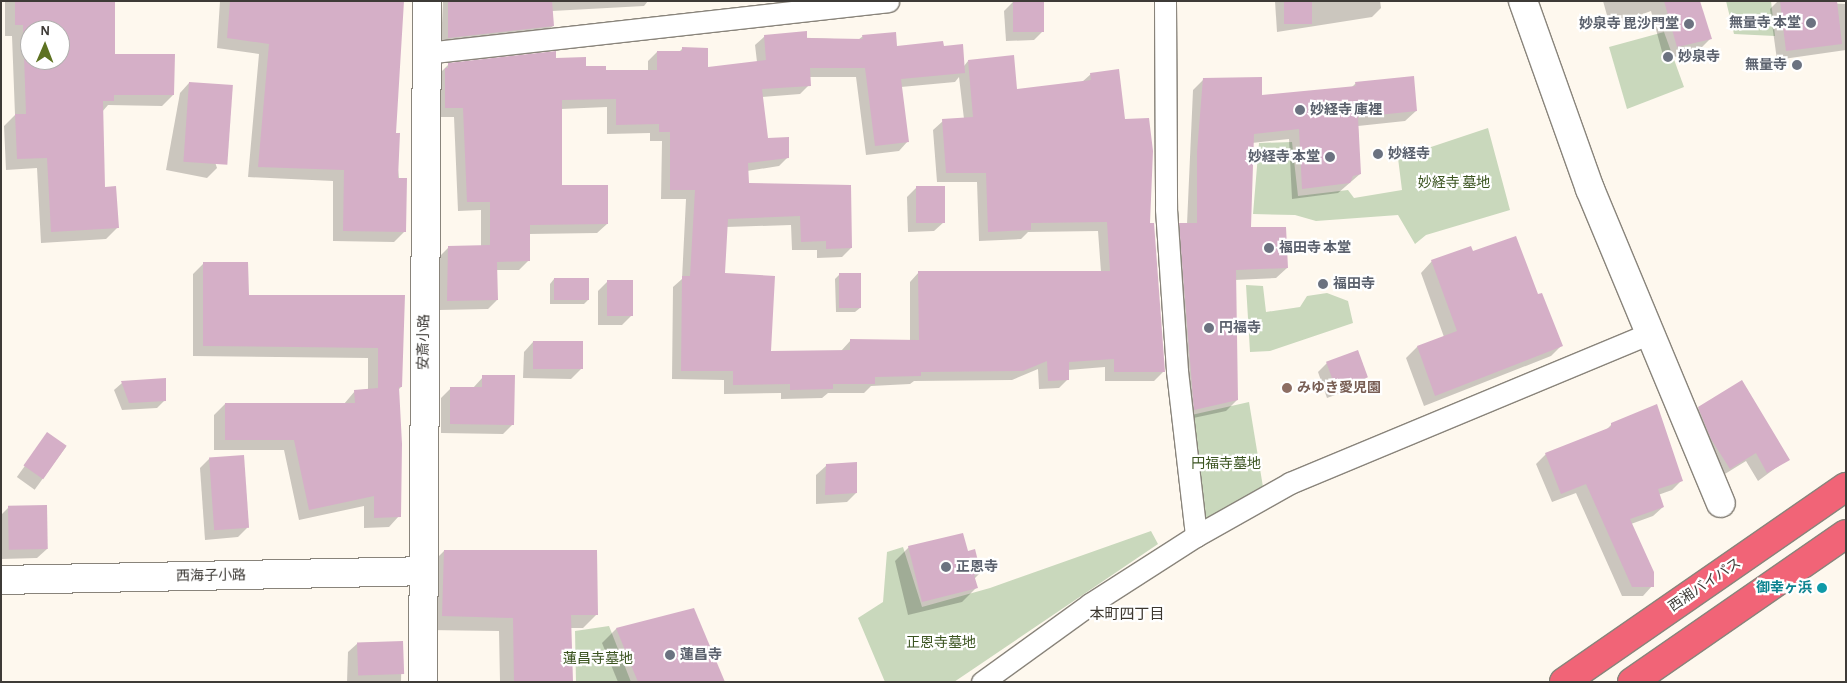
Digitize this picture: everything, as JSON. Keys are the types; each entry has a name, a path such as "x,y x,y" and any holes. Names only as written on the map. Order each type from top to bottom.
{"highway":[{"name":"西湘バイパス","path":"1564,682 1846,487"},
{"path":"1632,682 1846,534"}],"street":[{"name":"安斎小路","path":"422,682 421,571 427,1"},
{"path":"426,53 888,1"},
{"path":"1165,1 1166,209 1177,371 1196,536"},
{"path":"1524,1 1590,189 1721,503"},
{"path":"982,682 1090,604 1196,536 1290,483 1650,333"},
{"name":"西海子小路","path":"1,580 421,571"}],"green space":[{"path":"1726,1 1771,1 1775,36 1734,34"},
{"path":"1664,32 1684,87 1627,109 1609,47"},
{"name":"妙経寺 墓地","path":"1488,128 1510,210 1426,235 1415,244 1398,215 1316,221 1295,215 1253,214 1259,143 1292,142 1298,196 1348,190 1354,198 1402,190 1398,158"},
{"path":"1246,285 1263,286 1266,312 1300,307 1307,296 1327,293 1348,301 1353,323 1270,351 1250,352"},
{"name":"円福寺墓地","path":"1249,402 1263,487 1200,524 1187,416"},
{"name":"正恩寺墓地","path":"1151,531 1158,544 954,682 885,682 858,618 883,602 887,552 903,547 922,607 990,588"},
{"name":"蓮昌寺墓地","path":"609,626 631,682 576,682 575,631"}],"building":[{"path":"15,1 115,1 115,54 175,54 174,95 114,95 114,101 103,101 105,187 116,186 119,228 51,232 47,158 17,159 15,114 26,114 25,70 70,70 70,20 20,20 20,25 15,25"},
{"path":"230,1 404,1 396,133 400,133 398,178 407,178 406,232 343,231 344,170 258,167 269,44 227,38"},
{"path":"448,1 552,1 554,26 448,38"},
{"path":"1013,1 1044,1 1044,32 1013,32"},
{"path":"1284,1 1312,1 1312,24 1284,24"},
{"name":"妙泉寺 毘沙門堂","path":"1664,1 1700,1 1712,39 1677,47"},
{"name":"無量寺 本堂","path":"1780,1 1837,1 1842,44 1786,51"},
{"path":"807,31 807,38 863,39 862,35 896,32 897,46 943,41 944,46 963,44 965,73 901,79 909,142 875,146 865,68 810,68 811,86 762,89 768,138 789,137 789,158 748,163 749,183 851,185 852,248 826,249 826,241 801,242 800,216 728,219 725,273 775,276 771,351 850,350 850,339 919,340 918,271 1110,271 1107,222 1031,223 1031,230 988,232 986,173 946,173 942,119 973,117 968,60 1014,55 1017,89 1091,80 1090,73 1119,69 1125,119 1149,118 1153,151 1150,223 1154,223 1165,372 1114,372 1114,359 1069,362 1069,380 1048,381 1047,361 1023,371 921,372 921,376 875,377 875,384 833,384 833,389 790,390 790,384 733,385 733,371 681,371 682,276 690,276 695,190 670,190 670,132 659,132 659,124 616,125 616,99 562,100 562,185 608,185 608,224 530,225 530,261 497,262 498,300 447,301 448,246 490,245 490,202 467,202 463,108 445,108 445,68 448,68 448,63 556,51 556,58 586,57 586,66 606,66 606,70 657,70 657,51 682,51 682,47 708,48 708,67 766,60 764,35"},
{"path":"1414,76 1417,111 1358,117 1361,174 1353,176 1350,183 1302,189 1299,129 1254,134 1251,227 1286,227 1288,268 1236,270 1238,400 1194,410 1179,223 1197,223 1197,152 1203,78 1262,77 1262,95 1356,86 1355,82"},
{"path":"189,82 233,85 227,165 183,162"},
{"path":"916,186 945,186 945,223 916,223"},
{"path":"1516,236 1538,294 1542,293 1563,346 1435,396 1417,346 1457,331 1431,260 1471,246 1473,251"},
{"path":"203,262 248,262 249,295 405,295 402,387 399,387 402,444 401,517 374,518 374,496 309,510 294,440 225,440 225,403 355,403 354,390 378,388 378,348 203,346"},
{"path":"839,273 861,273 861,308 839,308"},
{"path":"554,278 589,278 589,300 554,300"},
{"path":"607,280 633,280 633,316 607,316"},
{"path":"533,341 583,341 583,369 533,369"},
{"path":"1358,350 1368,377 1336,389 1326,362"},
{"path":"482,375 515,375 514,425 450,424 450,387 482,387"},
{"path":"166,378 166,401 129,403 121,381"},
{"path":"1742,380 1790,460 1767,473 1756,453 1730,469 1711,439 1698,407"},
{"path":"1657,404 1683,481 1658,489 1664,507 1630,519 1654,572 1654,587 1632,587 1586,484 1561,494 1545,453 1611,427 1611,423"},
{"path":"47,432 67,446 43,479 23,466"},
{"path":"244,455 249,528 214,530 209,457"},
{"path":"857,462 857,493 825,495 826,464"},
{"path":"47,505 48,549 9,550 8,506"},
{"name":"正恩寺","path":"963,533 968,551 975,549 981,573 974,575 978,588 922,602 908,546"},
{"path":"444,550 597,550 598,615 571,615 573,682 514,682 513,618 442,616"},
{"name":"蓮昌寺","path":"694,608 725,682 638,682 616,628"},
{"path":"403,641 404,674 358,676 357,643"}],"place":[{"name":"無量寺 本堂","path":"1811,23"},
{"name":"妙泉寺 毘沙門堂","path":"1689,24"},
{"name":"妙泉寺","path":"1668,57"},
{"name":"無量寺","path":"1797,65"},
{"name":"妙経寺 庫裡","path":"1300,110"},
{"name":"妙経寺","path":"1378,154"},
{"name":"妙経寺 本堂","path":"1330,157"},
{"name":"福田寺 本堂","path":"1269,248"},
{"name":"福田寺","path":"1323,284"},
{"name":"円福寺","path":"1209,328"},
{"name":"みゆき愛児園","path":"1287,388"},
{"name":"正恩寺","path":"946,567"},
{"name":"御幸ヶ浜","path":"1822,588"},
{"name":"蓮昌寺","path":"670,655"}],"district":[{"name":"本町四丁目","path":"1127,615"}]}
